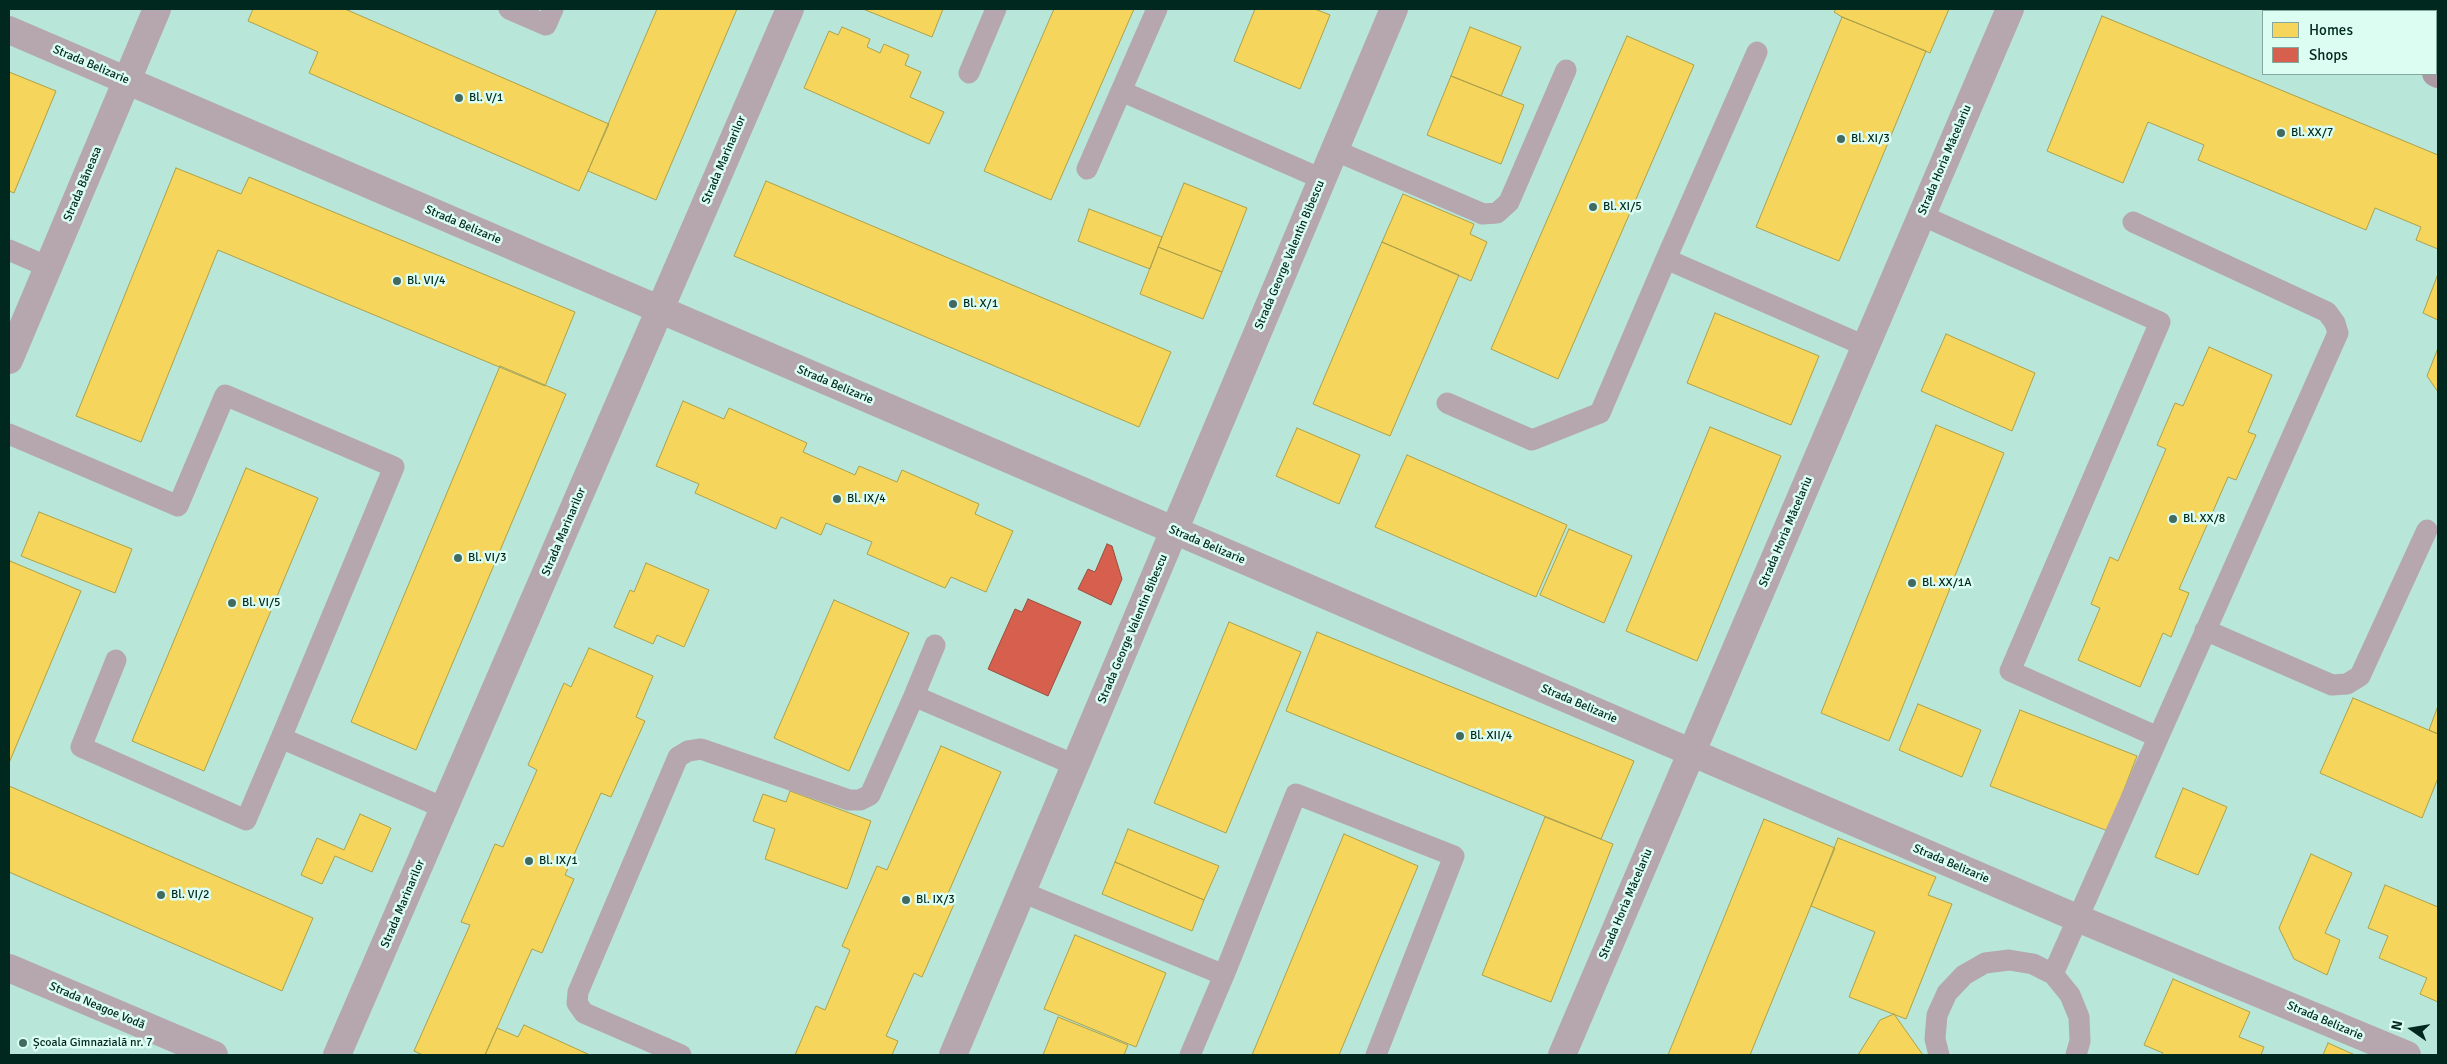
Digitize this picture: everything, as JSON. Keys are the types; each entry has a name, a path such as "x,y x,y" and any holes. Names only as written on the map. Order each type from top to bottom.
{"street":[{"name":"Strada Băneasa","path":"9,360 157,9"},
{"name":"Strada Marinarilor","path":"338,1055 790,9"},
{"name":"Strada George Valentin Bibescu","path":"953,1055 1394,9"},
{"name":"Strada Horia Măcelariu","path":"1562,1055 2010,9"},
{"name":"Strada Belizarie","path":"9,30 2077,918 2407,1055"},
{"name":"Strada Neagoe Vodă","path":"9,968 214,1055"}],"lane":[{"path":"509,9 546,25 553,9"},
{"path":"969,73 996,9"},
{"path":"1087,169 1157,9"},
{"path":"1447,403 1532,440 1600,413 1757,52"},
{"path":"1334,150 1483,214 1497,213 1509,202 1566,70"},
{"path":"1121,91 1322,179"},
{"path":"1921,215 2160,322 2010,671 2158,738"},
{"path":"2053,974 2338,333 2336,323 2327,312 2133,222"},
{"path":"9,250 48,267"},
{"path":"1666,259 1865,346"},
{"path":"9,434 178,506 225,395 394,467 246,820 81,747 116,660"},
{"path":"2205,630 2332,685 2348,684 2360,676 2426,530"},
{"path":"681,1055 584,1012 577,1003 578,992 678,756 688,751 701,749 849,800 860,800 870,795 936,645"},
{"path":"914,696 1075,765"},
{"path":"280,738 444,808"},
{"path":"1190,1055 1296,794 1454,856 1378,1054"},
{"path":"1022,892 1224,975"},
{"path":"1939,1055 1935,1039 1937,1015 1947,993 1964,975 1985,963 2009,960 2033,964 2053,974 2070,995 2078,1017 2080,1041 2076,1055"}],"building: Homes":[{"name":"Bl. V/1","path":"253,9 345,9 609,124 579,191 309,73 318,52 248,21"},
{"path":"657,9 737,9 656,200 588,171"},
{"path":"863,9 943,9 932,37"},
{"path":"1054,9 1134,9 1051,200 984,171"},
{"path":"1255,9 1315,9 1330,15 1300,89 1234,61"},
{"path":"1836,9 1949,9 1930,53 1842,17 1834,12"},
{"name":"Bl. XX/7","path":"2102,16 2438,155 2438,249 2416,240 2421,227 2375,208 2366,230 2198,160 2204,145 2148,122 2123,183 2047,151"},
{"name":"Bl. XI/3","path":"1842,17 1926,51 1839,261 1756,227"},
{"path":"842,27 870,39 867,47 880,53 884,44 909,55 905,65 921,72 910,97 944,112 929,144 804,88 829,31 838,35"},
{"path":"1470,27 1521,47 1501,96 1451,76"},
{"name":"Bl. XI/5","path":"1627,36 1694,65 1558,379 1491,349"},
{"path":"9,72 56,91 14,193 9,191"},
{"path":"1451,76 1524,105 1501,164 1427,135"},
{"name":"Bl. VI/4","path":"176,168 241,194 249,177 575,312 545,386 218,250 141,442 76,416"},
{"name":"Bl. X/1","path":"766,181 1171,352 1139,427 734,256"},
{"path":"1184,183 1247,208 1222,272 1158,247"},
{"path":"1403,194 1474,224 1470,234 1487,242 1471,281 1382,242"},
{"path":"1089,209 1162,237 1150,269 1078,241"},
{"path":"1382,242 1459,275 1390,436 1313,404"},
{"path":"1158,247 1222,272 1203,319 1140,294"},
{"path":"2438,274 2438,320 2423,313"},
{"path":"1715,313 1819,356 1791,425 1687,383"},
{"path":"1946,334 2035,373 2012,431 1921,391"},
{"name":"Bl. XX/8","path":"2209,347 2272,375 2248,432 2256,435 2236,480 2228,477 2179,589 2189,593 2171,637 2163,633 2140,687 2078,660 2100,608 2091,604 2110,557 2118,561 2166,449 2157,445 2175,403 2183,406"},
{"path":"2438,348 2438,392 2427,376"},
{"name":"Bl. VI/3","path":"500,366 566,394 416,750 351,722"},
{"name":"Bl. IX/4","path":"683,401 724,419 729,408 807,443 803,452 855,475 859,466 897,482 902,470 979,504 975,514 1013,531 986,592 951,577 945,588 867,554 872,542 826,523 821,535 781,517 776,529 695,493 699,484 656,466"},
{"name":"Bl. XX/1A","path":"1936,425 2004,453 1889,741 1821,713"},
{"path":"1710,427 1781,456 1697,661 1626,631"},
{"path":"1297,428 1360,455 1339,504 1276,476"},
{"path":"1407,455 1567,525 1536,597 1375,527"},
{"name":"Bl. VI/5","path":"246,468 318,498 204,771 132,741"},
{"path":"39,512 132,549 115,593 21,556"},
{"path":"1569,529 1632,556 1604,623 1540,595"},
{"path":"10,561 81,591 9,763 9,565"},
{"path":"646,563 709,590 684,647 657,635 653,644 614,627 630,590 634,592"},
{"path":"834,600 909,633 849,771 774,738"},
{"path":"1229,622 1301,652 1226,833 1154,803"},
{"name":"Bl. XII/4","path":"1317,632 1634,761 1601,839 1286,711"},
{"name":"Bl. IX/1","path":"589,648 653,676 636,717 645,721 611,797 601,793 565,875 574,879 542,953 532,949 485,1055 423,1055 414,1051 470,925 461,922 495,844 503,847 537,770 528,765 564,683 571,687"},
{"path":"2353,698 2438,734 2438,778 2422,818 2320,773"},
{"path":"1918,704 1981,730 1962,777 1899,750"},
{"path":"2438,706 2438,734 2429,730"},
{"path":"2020,710 2137,756 2108,831 1990,786"},
{"name":"Bl. IX/3","path":"941,746 1001,772 946,898 955,902 922,977 914,973 886,1036 898,1041 892,1055 795,1055 816,1006 825,1010 850,950 842,946 877,866 887,870"},
{"name":"Bl. VI/2","path":"9,786 313,918 282,991 9,872"},
{"path":"2183,788 2227,807 2198,875 2155,857"},
{"path":"790,791 871,821 847,889 765,859 775,829 753,821 763,794 786,802"},
{"path":"360,814 391,828 372,872 335,856 322,884 301,875 317,838 344,850"},
{"path":"1545,817 1613,844 1551,1002 1482,975"},
{"path":"1764,819 1835,848 1750,1055 1668,1055"},
{"path":"1128,829 1219,866 1204,900 1115,862"},
{"path":"1344,834 1418,866 1339,1055 1252,1055"},
{"path":"1838,838 1936,877 1928,895 1952,904 1906,1019 1849,997 1875,932 1811,906"},
{"path":"2311,854 2352,873 2325,933 2340,940 2327,975 2294,959 2279,928"},
{"path":"1115,862 1204,900 1192,931 1102,894"},
{"path":"2385,885 2438,907 2438,1002 2420,994 2427,978 2379,958 2388,936 2368,928"},
{"path":"1075,935 1166,973 1136,1047 1044,1009"},
{"path":"2173,979 2250,1012 2239,1037 2264,1047 2261,1055 2162,1055 2163,1053 2144,1045"},
{"path":"1894,1014 1923,1055 1858,1055 1880,1020"},
{"path":"1058,1017 1128,1045 1124,1055 1043,1055"},
{"path":"524,1025 590,1055 485,1055 497,1028 518,1037"},
{"path":"2328,1043 2355,1055 2323,1055"}],"building: Shops":[{"path":"1107,544 1112,546 1122,579 1111,605 1078,589 1088,569 1095,572"},
{"path":"1028,599 1081,622 1048,696 988,669 1015,609 1022,612"}],"place":[{"name":"Bl. V/1","path":"459,98"},
{"name":"Bl. XX/7","path":"2281,133"},
{"name":"Bl. XI/3","path":"1841,139"},
{"name":"Bl. XI/5","path":"1593,207"},
{"name":"Bl. VI/4","path":"397,281"},
{"name":"Bl. X/1","path":"953,304"},
{"name":"Bl. IX/4","path":"837,499"},
{"name":"Bl. XX/8","path":"2173,519"},
{"name":"Bl. VI/3","path":"458,558"},
{"name":"Bl. XX/1A","path":"1912,583"},
{"name":"Bl. VI/5","path":"232,603"},
{"name":"Bl. XII/4","path":"1460,736"},
{"name":"Bl. IX/1","path":"529,861"},
{"name":"Bl. VI/2","path":"161,895"},
{"name":"Bl. IX/3","path":"906,900"},
{"name":"Școala Gimnazială nr. 7","path":"23,1043"}]}
